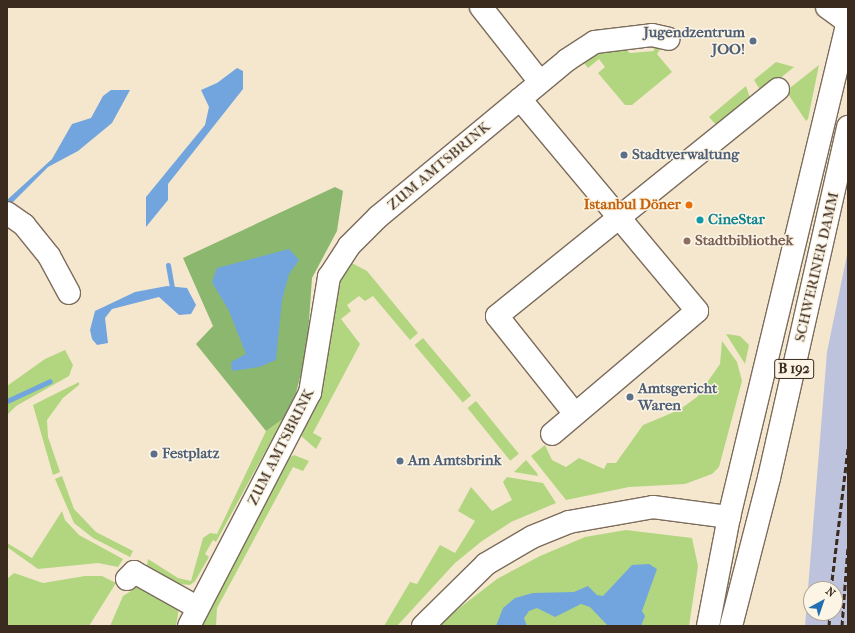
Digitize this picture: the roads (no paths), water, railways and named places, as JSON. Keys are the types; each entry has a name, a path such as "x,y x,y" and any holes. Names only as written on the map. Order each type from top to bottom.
{"street":[{"path":"481,7 540,82"},
{"name":"B 192","path":"827,7 848,22"},
{"name":"SCHWERINER DAMM","path":"708,626 729,517 848,22"},
{"name":"ZUM AMTSBRINK","path":"193,616 310,393 324,299 338,259 378,217 540,82 595,42 652,36 669,39"},
{"path":"575,414 497,316 778,89"},
{"path":"520,99 697,311 552,434"},
{"name":"SCHWERINER DAMM","path":"731,626 757,524 848,128"},
{"path":"7,213 24,225 49,256 69,293"},
{"path":"423,626 486,564 532,537 569,522 653,507 729,517 757,524"},
{"path":"127,579 134,572 193,616"}],"water":[{"path":"237,68 243,71 243,89 168,184 168,200 146,227 146,197 205,125 209,107 201,90 217,83"},
{"path":"111,90 130,90 112,123 78,151 48,167 12,203 7,200 52,159 72,124 91,118 103,96"},
{"path":"289,249 299,260 289,274 282,300 276,360 259,367 232,371 231,362 246,354 229,311 212,282 217,268"},
{"path":"167,286 187,288 196,305 191,314 179,315 159,297 112,309 105,318 108,343 97,345 92,339 90,330 95,311 135,292"},
{"path":"649,564 657,569 642,611 645,616 641,626 608,626 590,607 581,604 555,617 537,608 529,611 524,618 527,626 496,626 503,608 515,598 533,593 574,592 588,586 597,595 603,596 632,565"}],"waterway":[{"path":"168,265 172,287"},
{"path":"7,401 50,381"}],"railway":[{"path":"832,581 848,448"},
{"path":"842,626 848,547"},
{"path":"829,621 829,626"}],"place":[{"name":"Jugendzentrum JOO!","path":"753,41"},
{"name":"Stadtverwaltung","path":"624,155"},
{"name":"Istanbul Döner","path":"689,205"},
{"name":"CineStar","path":"700,220"},
{"name":"Stadtbibliothek","path":"687,241"},
{"name":"Amtsgericht Waren","path":"630,397"},
{"name":"Festplatz","path":"154,454"},
{"name":"Am Amtsbrink","path":"400,461"}]}
